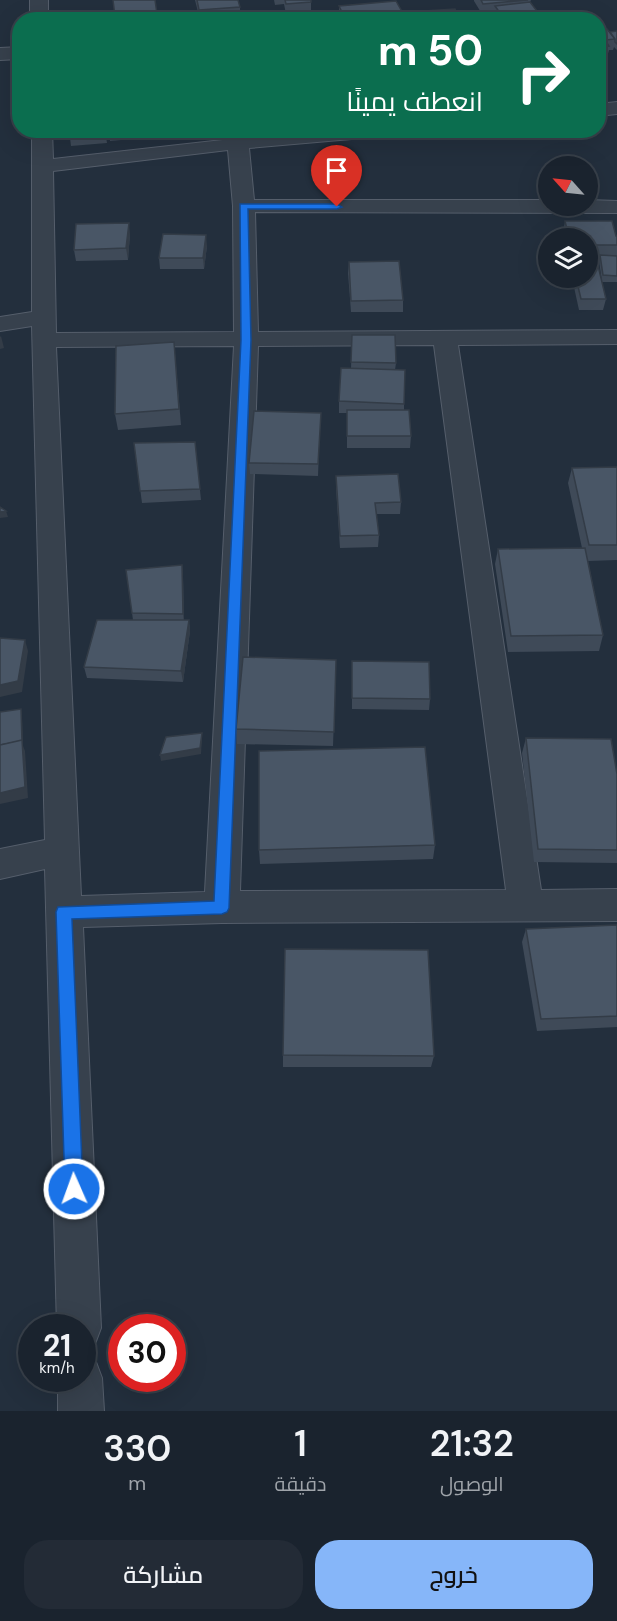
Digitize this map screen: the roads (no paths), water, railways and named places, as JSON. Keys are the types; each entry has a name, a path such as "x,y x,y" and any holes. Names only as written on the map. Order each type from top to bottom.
{"street":[{"path":"42,138 44,329 78,1314"},
{"path":"44,166 295,138"},
{"path":"222,908 246,340 244,206 238,143"},
{"path":"244,206 617,207"},
{"path":"0,324 44,329 246,340 617,337"},
{"path":"445,338 526,907"},
{"path":"0,864 62,851"},
{"path":"64,912 222,908 617,906"},
{"path":"80,1392 81,1411"}]}
